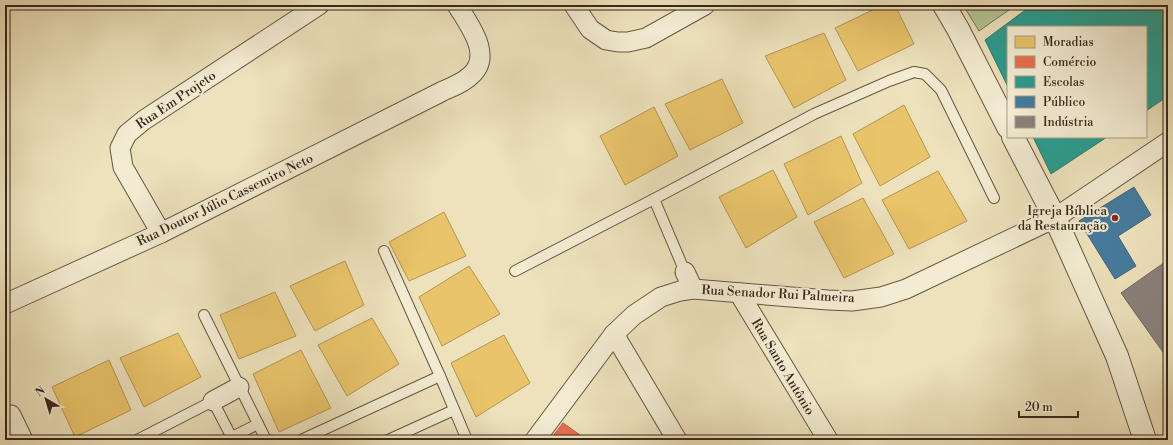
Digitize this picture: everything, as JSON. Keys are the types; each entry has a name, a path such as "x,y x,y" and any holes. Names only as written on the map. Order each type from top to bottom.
{"street":[{"name":"Rua Em Projeto","path":"160,233 123,167 120,148 127,134 144,120 319,5"},
{"name":"Rua Doutor Júlio Cassemiro Neto","path":"5,304 160,233 470,77 478,69 481,58 477,39 457,5"},
{"path":"574,5 590,28 606,40 618,42 628,42 646,38 705,5"},
{"path":"944,5 1007,124"},
{"path":"1014,138 1055,218 1117,356 1145,440"},
{"name":"Rua Senador Rui Palmeira","path":"535,440 614,334 634,315 662,297 692,289 852,301 881,297 906,289 1055,218 1168,142"},
{"path":"685,272 692,289"},
{"name":"Rua Santo Antônio","path":"739,293 828,440"},
{"path":"614,334 677,440"},
{"path":"213,401 239,386"},
{"path":"11,415 23,440"}],"lane":[{"path":"515,271 814,114 889,81 914,72 925,74 941,90 994,198"},
{"path":"654,199 685,272"},
{"path":"384,251 467,440"},
{"path":"204,315 266,440"},
{"path":"300,440 440,376"},
{"path":"137,440 213,401 231,439 258,424"},
{"path":"388,440 454,410"}],"green space":[{"path":"963,5 1016,5 979,31"}],"building: Moradias":[{"path":"883,5 895,5 914,44 858,71 835,28"},
{"path":"824,33 846,80 794,108 765,56"},
{"path":"722,79 743,123 690,150 665,104"},
{"path":"904,105 930,157 880,186 853,134"},
{"path":"654,107 678,156 625,185 600,136"},
{"path":"841,136 862,183 808,215 784,164"},
{"path":"773,170 797,217 746,248 719,197"},
{"path":"938,171 967,221 909,249 882,200"},
{"path":"863,198 894,254 844,278 814,222"},
{"path":"444,212 466,256 409,281 389,242"},
{"path":"345,261 364,305 315,331 290,286"},
{"path":"469,266 500,314 442,346 419,297"},
{"path":"275,292 296,336 239,359 220,315"},
{"path":"372,318 399,364 347,396 318,345"},
{"path":"178,333 201,377 144,407 120,358"},
{"path":"504,335 530,383 476,417 451,363"},
{"path":"301,350 331,408 279,432 253,374"},
{"path":"109,360 131,410 75,437 52,387"}],"building: Comércio":[{"path":"563,423 587,440 550,440"}],"building: Escolas":[{"path":"1032,5 1168,5 1168,96 1147,110 1147,26 1007,26 1007,85 985,40"},
{"path":"1033,138 1105,138 1051,174"}],"building: Público":[{"path":"1134,187 1151,215 1118,236 1136,266 1115,279 1079,221"}],"building: Indústria":[{"path":"1168,260 1168,353 1165,355 1121,293"}],"place":[{"name":"Igreja Bíblica da Restauração","path":"1115,218"}]}
